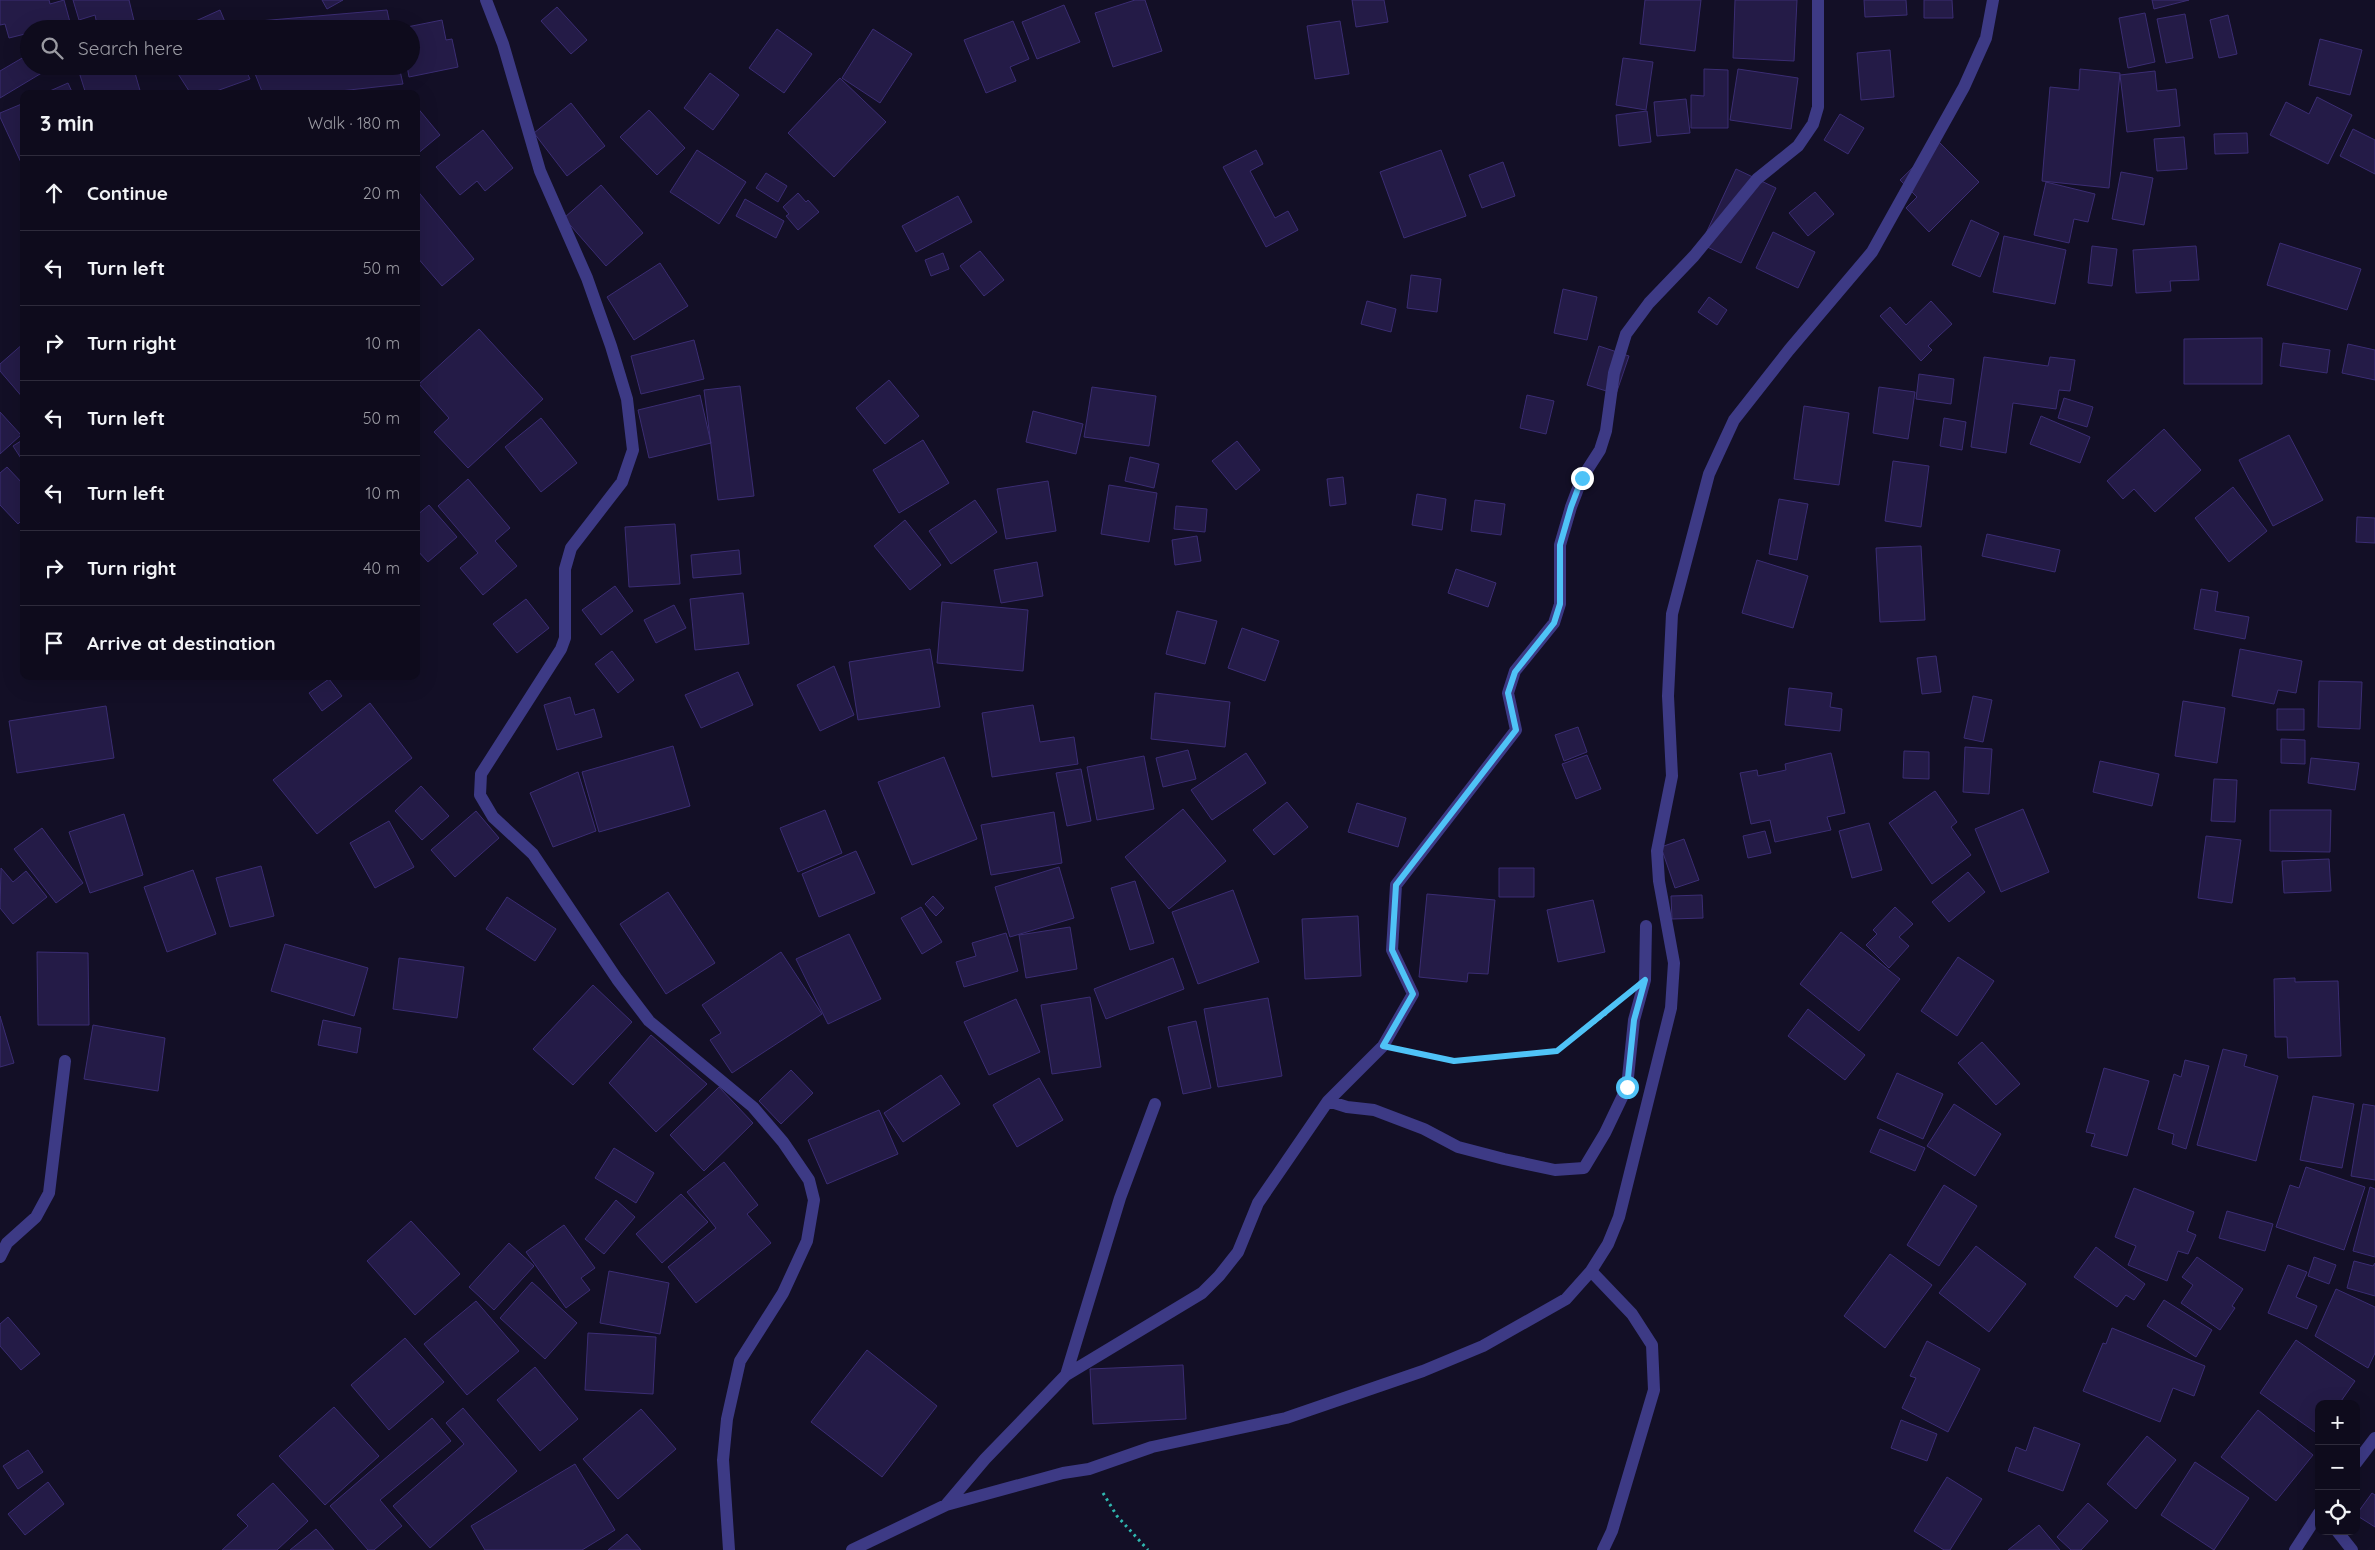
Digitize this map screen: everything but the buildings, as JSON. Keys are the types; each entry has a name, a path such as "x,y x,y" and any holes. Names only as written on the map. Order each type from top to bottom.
{"street":[{"path":"486,0 503,44 540,171 587,278 611,346 627,399 633,450 622,482 571,548 565,569 565,638 561,649 481,774 480,794 493,817 533,854 617,979 649,1021 753,1107 801,1166 809,1180 814,1200 807,1241 784,1293 740,1361 728,1418 723,1460 729,1550"},
{"path":"946,1505 985,1459 1066,1375 1202,1293 1219,1276 1238,1252 1258,1203 1328,1101 1383,1046 1413,994 1392,950 1396,885 1516,730 1508,693 1515,672 1554,623 1560,604 1560,545 1582,478 1600,450 1606,431 1614,373 1626,334 1648,304 1694,256 1757,180 1798,146 1813,124 1818,107 1818,0"},
{"path":"852,1550 946,1505 1063,1473 1089,1469 1152,1447 1286,1418 1423,1371 1483,1346 1521,1326 1566,1299 1591,1271 1608,1244 1619,1217 1671,1008 1674,963 1659,881 1657,850 1672,776 1668,696 1672,614 1709,474 1734,420 1789,350 1872,252 1964,87 1986,38 1993,0"},
{"path":"1328,1101 1374,1110 1424,1129 1458,1147 1555,1170 1584,1168 1605,1133 1627,1087 1634,1020 1645,980 1646,926"},
{"path":"0,1257 7,1243 36,1217 49,1193 65,1061"},
{"path":"1066,1375 1120,1198 1155,1104"},
{"path":"1591,1271 1632,1314 1652,1345 1654,1390 1612,1531 1603,1550"},
{"path":"2360,1458 2375,1438"},
{"path":"2295,1550 2315,1519"},
{"path":"2340,1535 2352,1550"}],"path":[{"path":"1383,1046 1454,1061 1540,1055 1557,1051 1610,1010"},
{"path":"1089,1469 1117,1516 1148,1550"}],"route":[{"path":"1582,478 1560,545 1560,604 1554,623 1515,672 1508,693 1516,730 1396,885 1392,950 1413,994 1383,1046 1454,1061 1540,1055 1557,1051 1645,980 1634,1020 1627,1087"}]}
